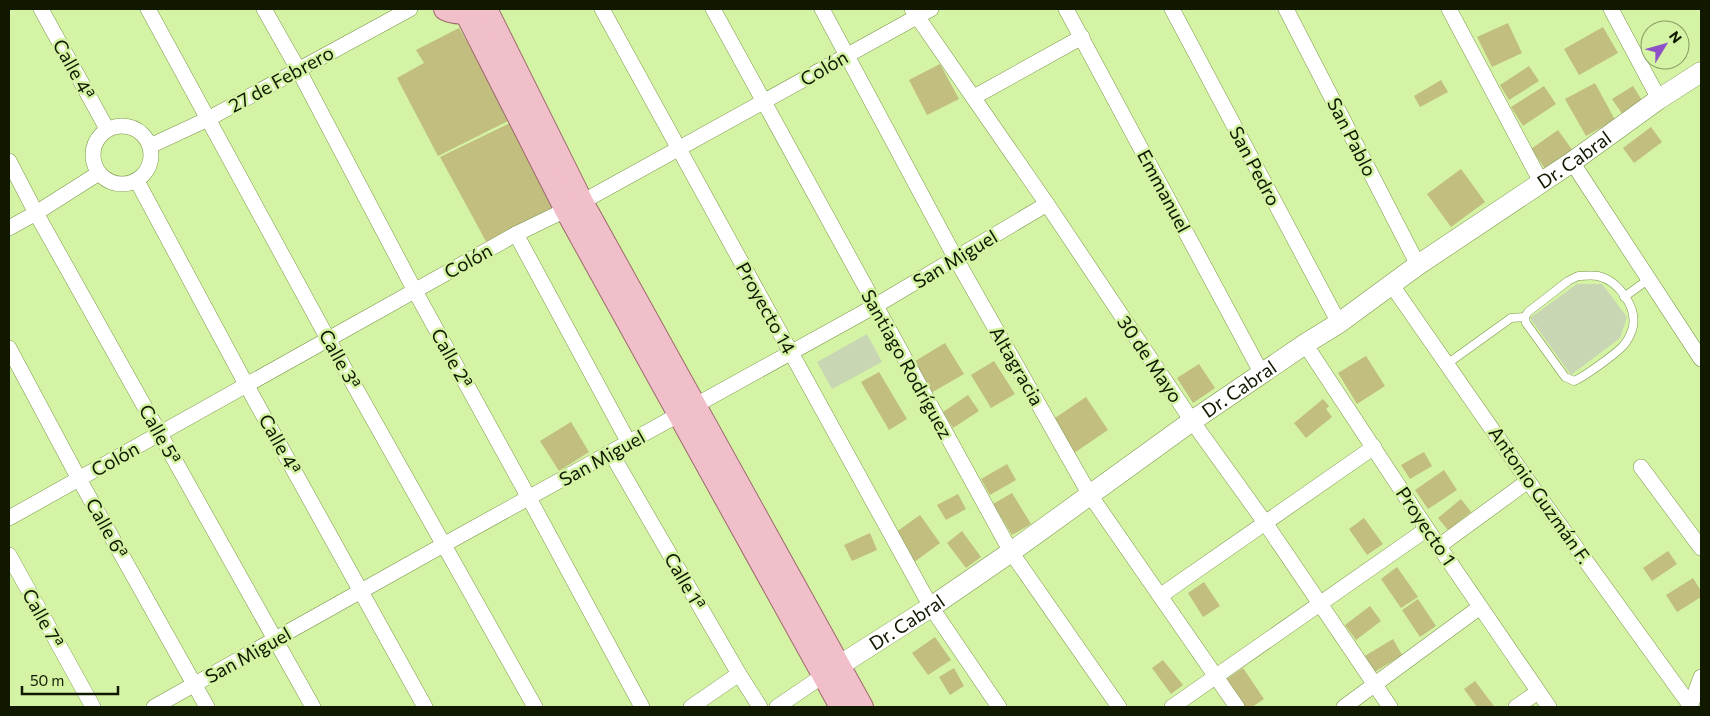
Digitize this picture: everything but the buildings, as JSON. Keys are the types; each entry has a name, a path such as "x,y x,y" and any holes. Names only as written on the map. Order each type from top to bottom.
{"main road":[{"path":"468,10 574,206 831,670 862,707"},
{"path":"831,670 841,707"}],"street":[{"name":"Calle 4ª","path":"41,9 107,129"},
{"name":"Calle 3ª","path":"148,9 328,339 535,707"},
{"name":"Calle 2ª","path":"264,9 415,291 642,707"},
{"name":"Proyecto 14","path":"602,9 931,607 999,707"},
{"name":"Santiago Rodríguez","path":"713,9 766,102 875,306 1011,552 1119,707"},
{"name":"Altagracia","path":"822,9 956,259 1090,495 1237,707"},
{"name":"Colón","path":"9,518 516,234 574,206 766,102 847,55 915,12 931,9"},
{"name":"Emmanuel","path":"1066,9 1262,374"},
{"name":"San Pedro","path":"1172,9 1339,322"},
{"name":"San Pablo","path":"1286,9 1418,265"},
{"path":"1449,9 1541,182"},
{"path":"1611,9 1659,99"},
{"name":"27 de Febrero","path":"150,146 208,118 298,70 400,11"},
{"name":"30 de Mayo","path":"915,12 1047,204 1192,421 1266,524 1390,707"},
{"path":"974,97 1082,37"},
{"name":"Dr. Cabral","path":"778,707 1011,552 1192,421 1701,72"},
{"path":"119,125 132,127 143,134 150,146 150,166 136,181 127,184 116,184 106,180 98,173 93,162 93,149 98,137 107,129 119,125"},
{"name":"Calle 5ª","path":"9,161 36,213 313,707"},
{"path":"1572,162 1701,358"},
{"path":"9,228 98,173"},
{"name":"Calle 4ª","path":"136,181 424,707"},
{"name":"San Miguel","path":"154,707 445,544 791,354 1047,204"},
{"path":"516,234 629,443"},
{"name":"Antonio Guzmán F.","path":"1391,284 1528,481 1690,706"},
{"name":"Proyecto 1","path":"1305,344 1427,529 1549,707"},
{"name":"Calle 6ª","path":"9,348 79,479 207,707"},
{"path":"1160,596 1374,447"},
{"name":"Calle 1ª","path":"612,453 739,674 760,707"},
{"path":"1641,467 1701,548"},
{"path":"1439,546 1528,481"},
{"path":"1172,707 1427,529"},
{"name":"Calle 7ª","path":"9,555 93,707"},
{"path":"1344,707 1480,607"},
{"path":"691,707 739,674"},
{"path":"1690,706 1701,677"},
{"path":"1516,707 1538,692"}],"lane":[{"path":"1578,276 1596,276 1608,280 1624,297 1631,307 1634,317 1630,336 1623,346 1574,381 1565,377 1526,323 1525,317 1528,312 1568,281 1578,276"},
{"path":"1624,297 1649,279"},
{"path":"1447,364 1511,318 1525,317"}],"green space":[{"path":"1577,284 1602,284 1627,317 1620,338 1571,375 1530,318"},
{"path":"867,334 882,362 832,389 817,362"}]}
